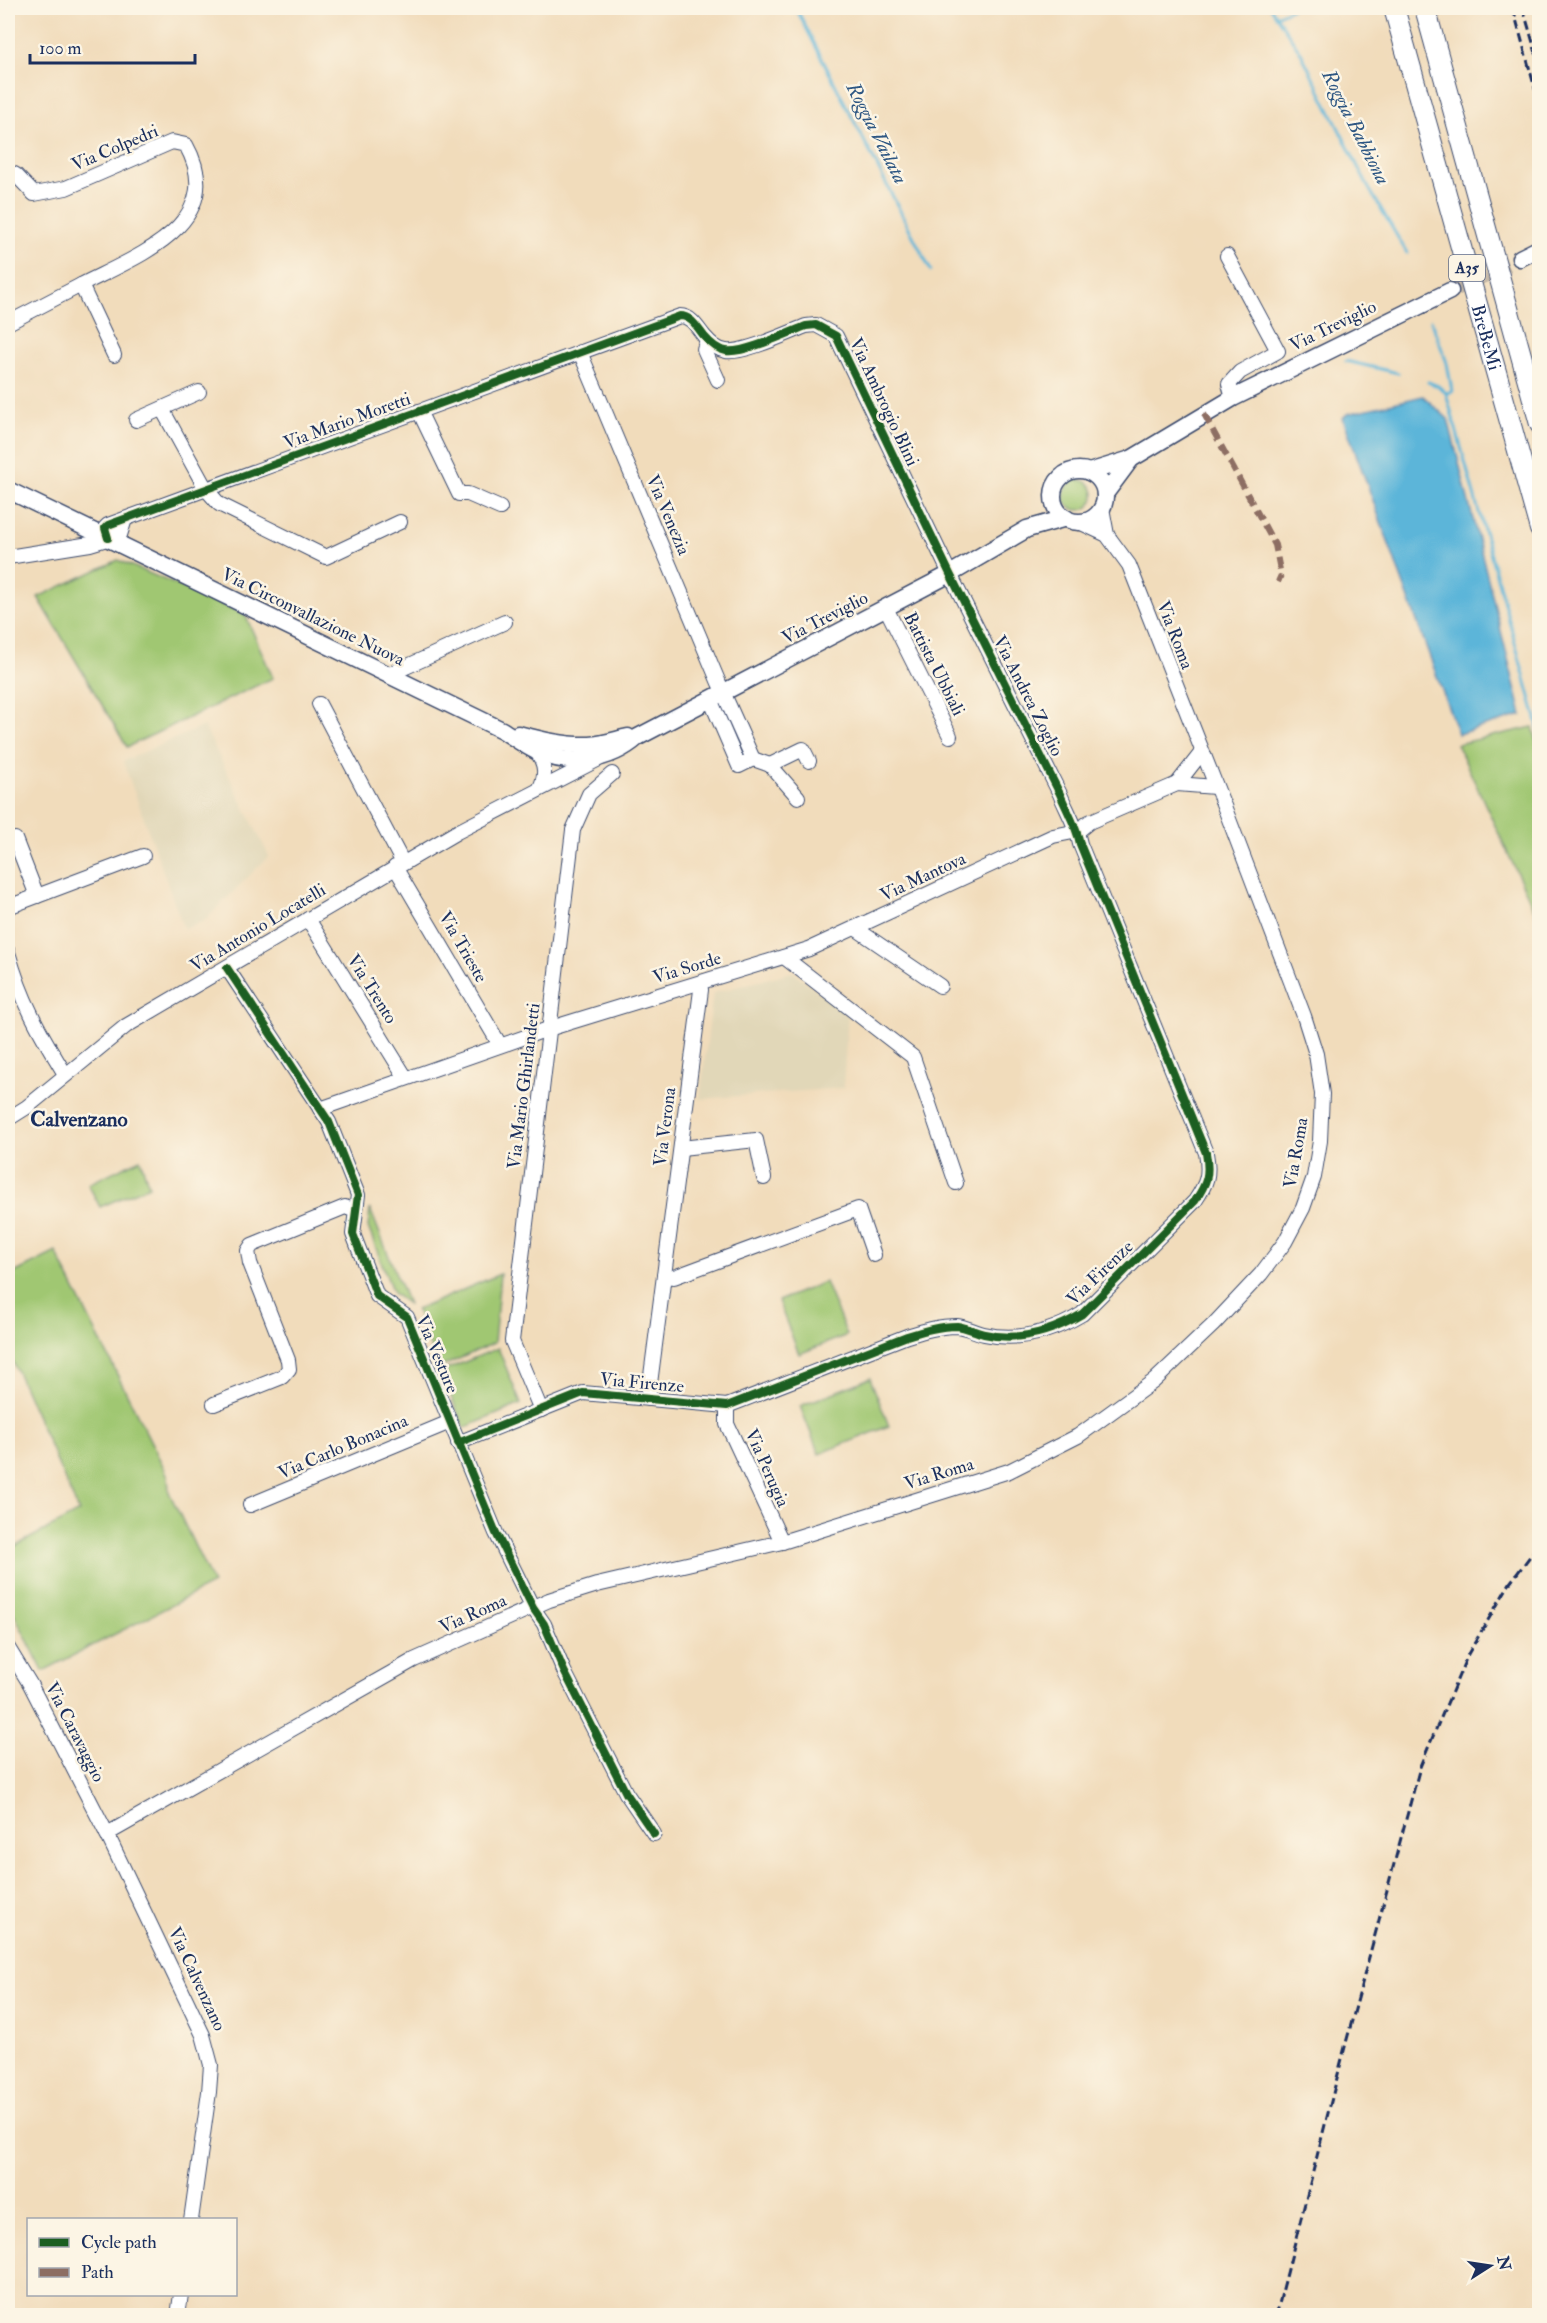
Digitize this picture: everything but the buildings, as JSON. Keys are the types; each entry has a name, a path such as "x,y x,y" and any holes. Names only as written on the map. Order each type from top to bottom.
{"highway":[{"name":"BreBeMi","path":"1394,8 1539,529"},
{"name":"BreBeMi","path":"1425,8 1539,424"}],"main road":[{"path":"1520,258 1539,248"},
{"name":"Via Treviglio","path":"1027,529 1053,498 1053,489 1064,474 1072,471 1089,472 1131,459 1233,398 1450,291"},
{"name":"Via Treviglio","path":"638,736 950,574 1027,529 1092,518 1131,459"},
{"path":"1089,472 1100,481 1103,501"},
{"name":"Via Circonvallazione Nuova","path":"8,490 502,730"},
{"path":"1053,498 1059,513 1072,520"},
{"path":"502,730 536,751 564,759 638,736"},
{"path":"502,730 552,742 584,754 605,756 629,745 638,736"}],"street":[{"name":"Via Colpedri","path":"8,171 34,194 51,192 66,188 172,142 186,145 193,157 197,181 188,218 158,245 8,323"},
{"name":"Via Treviglio","path":"1227,256 1278,351 1240,372 1229,384 1233,398"},
{"path":"81,285 114,355"},
{"name":"Via Ambrogio Blini","path":"580,352 680,316 686,316 707,340 717,348 728,352 742,350 806,326 816,325 836,336 950,574"},
{"path":"707,340 704,349 718,380"},
{"name":"Via Mario Moretti","path":"108,538 120,535 125,519 580,352"},
{"name":"Via Venezia","path":"580,352 716,696"},
{"path":"136,420 199,392"},
{"path":"162,409 206,489 219,504 326,557 400,522"},
{"path":"419,411 459,494 468,494 501,508"},
{"name":"Via Roma","path":"1103,501 1107,536"},
{"name":"Via Roma","path":"108,1834 414,1660 549,1600 597,1585 782,1542 1009,1470 1078,1436 1154,1381 1213,1325 1261,1274 1285,1242 1303,1208 1314,1177 1320,1141 1322,1094 1316,1054 1304,1016 1129,564 1107,536 1072,520"},
{"path":"8,557 90,544 108,538"},
{"name":"Via Andrea Zoglio","path":"950,574 1060,794 1071,821 1078,831"},
{"name":"Battista Ubbiali","path":"886,608 950,736"},
{"path":"388,675 505,622"},
{"path":"716,696 740,766 753,759 770,765 798,797"},
{"name":"Via Trieste","path":"319,704 399,865 500,1045"},
{"path":"770,765 803,749 809,761"},
{"path":"536,751 541,757 544,770 543,787"},
{"path":"1177,784 1202,752"},
{"name":"Via Antonio Locatelli","path":"8,1119 27,1107 126,1026 399,865 543,787 584,754"},
{"name":"Via Antonio Locatelli","path":"543,787 558,771 564,759"},
{"name":"Via Mario Ghirlandetti","path":"541,1410 512,1341 573,830 589,794 612,774"},
{"path":"1078,831 1089,822 1177,784 1215,787"},
{"name":"Via Mantova","path":"784,957 809,949 1053,836 1078,831"},
{"name":"Via Firenze","path":"458,1443 583,1393 727,1406 907,1336 935,1328 960,1326 984,1334 1014,1336 1042,1334 1061,1327 1082,1314 1195,1201 1206,1183 1209,1166 1206,1153 1080,844 1078,831"},
{"path":"15,839 37,896"},
{"path":"8,907 143,856"},
{"name":"Via Trento","path":"308,919 406,1078"},
{"path":"855,928 940,986"},
{"path":"8,952 15,977 35,1025 65,1074"},
{"path":"784,957 913,1057 956,1183"},
{"name":"Via Sorde","path":"320,1109 548,1029 784,957"},
{"name":"Via Vesture","path":"226,968 329,1122 358,1195 353,1234 377,1296 407,1317 496,1533 533,1608 544,1624 564,1671 626,1793 654,1834"},
{"name":"Via Verona","path":"648,1399 701,990 700,983"},
{"path":"681,1148 756,1140 764,1178"},
{"path":"214,1404 282,1377 289,1369 288,1360 250,1263 248,1251 252,1245 345,1207 356,1211"},
{"path":"664,1276 674,1277 858,1209 874,1255"},
{"name":"Via Perugia","path":"727,1406 727,1424 782,1542"},
{"name":"Via Carlo Bonacina","path":"250,1505 450,1422"},
{"name":"Via Caravaggio","path":"8,1648 30,1684 108,1834"},
{"name":"Via Calvenzano","path":"108,1834 194,2014 211,2065 191,2218"},
{"path":"178,2316 181,2296"}],"shaded area":[{"path":"204,726 269,856 204,921 184,929 123,761"},
{"path":"793,972 848,1014 843,1088 700,1099 713,993"}],"green space":[{"path":"1079,480 1090,484 1094,495 1090,506 1079,510 1068,506 1064,495 1068,484"},
{"path":"118,560 245,614 273,678 127,747 38,597"},
{"path":"1533,727 1540,754 1539,920 1457,744"},
{"path":"140,1159 149,1186 100,1207 88,1184"},
{"path":"370,1209 408,1304 393,1293 368,1227"},
{"path":"56,1252 168,1476 169,1492 213,1584 43,1671 8,1602 8,1550 79,1512 8,1351 8,1276"},
{"path":"500,1274 494,1343 439,1368 416,1310"},
{"path":"825,1282 847,1335 799,1354 778,1301"},
{"path":"498,1348 521,1404 464,1428 441,1372"},
{"path":"870,1378 889,1426 819,1454 800,1406"}],"water":[{"path":"1423,396 1448,419 1522,715 1458,734 1343,418 1347,414"}],"waterway":[{"name":"Roggia Vailata","path":"796,8 931,271"},
{"name":"Roggia Babbiona","path":"1271,8 1301,53 1367,185 1407,253"},
{"path":"1276,16 1293,8"},
{"name":"Roggia Babbiona","path":"1431,320 1447,363 1452,391 1447,393"},
{"path":"1346,361 1398,373"},
{"path":"1428,382 1438,386 1446,393 1540,733"}],"tunnel":[{"path":"1450,291 1520,258"}],"railway":[{"path":"1513,8 1540,107"},
{"path":"1523,8 1540,67"},
{"path":"1276,2316 1420,1767 1468,1654 1510,1583 1540,1543"}],"marked path":[{"path":"1204,414 1275,545 1281,575 1278,582"}],"cycle path":[{"path":"108,538 105,528 108,525 680,316 691,320 711,344 726,351 754,346 806,326 816,325 836,336 950,574 1072,819 1080,844 1206,1153 1208,1167 1206,1178 1195,1201 1082,1314 1059,1326 1035,1334 1010,1337 984,1334 957,1326 931,1329 907,1336 727,1406 583,1393 458,1443"},
{"path":"227,968 329,1122 358,1195 353,1234 377,1296 407,1317 496,1533 533,1608 544,1624 564,1671 626,1793 654,1834"}],"district":[{"name":"Calvenzano","path":"79,1119"}]}
